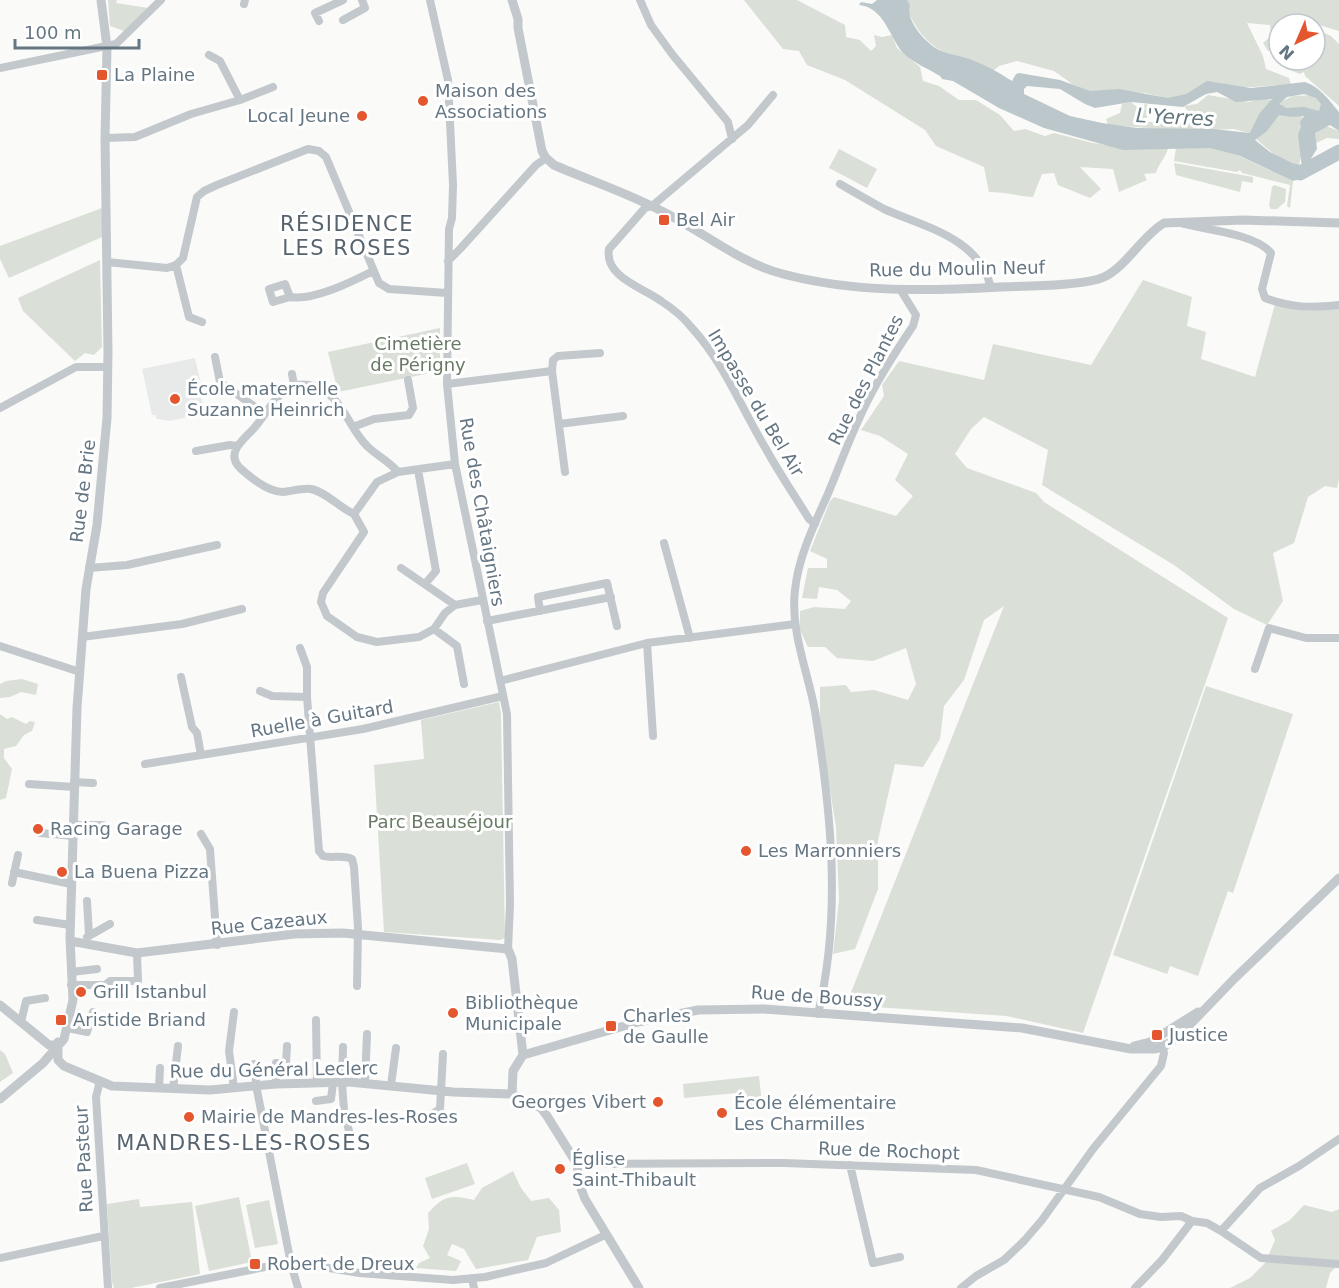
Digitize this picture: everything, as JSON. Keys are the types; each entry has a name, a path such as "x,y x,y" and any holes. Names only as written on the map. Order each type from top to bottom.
{"street":[{"name":"Rue de Brie","path":"57,1045 66,1037 73,1000 70,925 80,672 89,568 103,472 108,367 105,138 107,47 101,0"},
{"path":"0,68 116,45 161,0"},
{"path":"319,21 315,13 343,0"},
{"path":"343,20 365,8 362,0"},
{"name":"Rue des Châtaigniers","path":"430,0 448,80 453,185 447,292 447,384 455,464 507,714 510,905 508,949"},
{"path":"448,261 536,165 546,158 540,140 518,19 512,0"},
{"path":"640,0 651,25 728,122 732,139"},
{"path":"209,55 220,61 240,100"},
{"path":"105,138 135,137 191,114 240,100 273,87"},
{"path":"652,206 748,125 773,95"},
{"path":"107,262 167,268 176,265 183,258 197,197 217,185 308,149 326,157 379,283 389,289 447,292"},
{"name":"Rue du Moulin Neuf","path":"546,158 554,165 652,206 756,265 783,274 856,288 991,288 1093,281 1115,270 1154,229 1164,223 1243,220 1339,223"},
{"path":"840,184 883,208 959,241 975,256 991,288"},
{"name":"Impasse du Bel Air","path":"652,206 645,208 609,249 608,254 613,268 660,300 692,327 725,374 766,450 809,519 815,524"},
{"path":"1174,222 1247,238 1266,247 1271,253 1262,289 1265,298 1281,304 1310,308 1339,305"},
{"path":"176,265 189,317 202,322"},
{"path":"290,297 320,293 373,272"},
{"name":"Rue des Plantes","path":"818,1014 825,985 833,917 830,822 815,711 795,624 795,591 803,557 815,524 866,405 913,326 916,315 900,289"},
{"path":"565,472 552,371 554,360 558,356 600,353"},
{"path":"215,357 220,382 265,414"},
{"path":"0,408 76,367 108,367"},
{"path":"447,384 552,371"},
{"path":"292,374 294,385"},
{"path":"353,427 374,419 410,415 412,408 408,380"},
{"path":"398,472 391,463 366,446 342,408 328,394 310,385 294,385 280,393 254,428 239,441 235,459 239,467 269,489 282,492 312,489 354,514 364,532 323,593 321,602 327,616 357,637 377,642 419,637 434,629 445,613 455,604 482,600"},
{"path":"559,424 623,416"},
{"path":"196,451 230,445 237,446"},
{"path":"354,514 377,482 398,472 455,464"},
{"path":"418,470 436,571 425,584"},
{"path":"664,543 690,638"},
{"path":"89,568 128,565 217,545"},
{"path":"401,568 455,604"},
{"path":"540,611 538,597 607,583 617,626"},
{"path":"487,621 611,597"},
{"path":"82,637 182,624 242,609"},
{"path":"500,681 648,643 795,624"},
{"path":"1255,669 1269,628 1306,638 1339,638"},
{"path":"434,629 457,646 464,684"},
{"path":"648,643 653,736"},
{"path":"0,646 80,672"},
{"path":"300,648 307,667 307,697 319,850 323,856 345,855 352,860 358,934 357,986"},
{"path":"181,677 201,755"},
{"path":"260,691 272,696 307,697"},
{"name":"Ruelle à Guitard","path":"146,764 363,729 503,696"},
{"path":"29,784 93,783"},
{"path":"74,825 103,825"},
{"path":"40,833 74,836"},
{"path":"201,834 210,849 217,945"},
{"path":"12,883 18,855"},
{"path":"14,872 71,884"},
{"path":"1113,1045 1145,1050 1163,1047 1180,1035 1339,878"},
{"path":"87,901 89,935"},
{"path":"37,920 70,925"},
{"path":"83,943 89,935 110,924"},
{"name":"Rue Cazeaux","path":"70,941 137,953 327,932 508,949"},
{"path":"508,949 512,958 523,1055 513,1071 512,1094 541,1108 577,1164 580,1186 585,1199 639,1288"},
{"path":"71,985 105,985 110,981 138,981 137,953"},
{"path":"71,972 97,969"},
{"name":"Rue de Brie","path":"57,1045 71,985"},
{"path":"21,1022 26,1001 45,998"},
{"path":"0,1005 49,1046 57,1045"},
{"path":"1113,1045 1138,1046 1159,1037 1208,1006"},
{"name":"Rue de Boussy","path":"523,1055 638,1022 698,1010 764,1009 1022,1028 1113,1045"},
{"path":"68,1028 87,1032 93,1012"},
{"path":"234,1012 229,1051 234,1088"},
{"path":"316,1020 317,1083"},
{"path":"365,1083 367,1034"},
{"path":"962,1288 1011,1254 1039,1224 1161,1066 1164,1057 1159,1037"},
{"path":"0,1099 45,1060 57,1045"},
{"name":"Rue du Général Leclerc","path":"57,1045 58,1060 64,1066 112,1086 173,1089 365,1083 441,1091 512,1094"},
{"path":"173,1089 178,1046"},
{"path":"276,1084 276,1063 286,1062 287,1046"},
{"path":"316,1101 332,1099 338,1083 343,1047"},
{"path":"392,1085 396,1048"},
{"path":"429,1116 440,1109 443,1053"},
{"path":"254,1064 256,1086 297,1288"},
{"path":"159,1088 160,1068"},
{"name":"Rue Pasteur","path":"100,1081 96,1097 108,1288"},
{"path":"338,1083 354,1148"},
{"path":"1221,1231 1260,1188 1299,1166 1339,1139"},
{"name":"Rue de Rochopt","path":"577,1164 784,1163 976,1170 1099,1197 1140,1214 1161,1217 1180,1216 1192,1221 1207,1223 1261,1258 1339,1264"},
{"path":"850,1165 873,1263 900,1257"},
{"path":"1135,1288 1162,1260 1192,1221"},
{"path":"160,1288 280,1264 305,1264 359,1273 453,1280 472,1278 546,1263 605,1235"},
{"name":"Rue Pasteur","path":"1,1257 103,1236"},
{"path":"0,1247 1,1257"},
{"path":"472,1278 474,1288"}],"shaded area":[{"path":"877,0 907,0 910,5 910,17 917,31 934,47 978,62 1012,81 1019,73 1060,80 1090,91 1119,89 1168,98 1186,94 1207,81 1251,88 1305,82 1320,91 1339,112 1339,131 1330,125 1315,133 1317,149 1310,160 1313,168 1302,178 1293,181 1240,156 1209,148 1123,150 1044,128 999,108 953,81 942,79 907,57 875,11 859,5 861,2 872,4","holes":["1027,86 1060,89 1095,108 1131,102 1183,107 1206,94 1217,92 1236,102 1272,99 1259,114 1250,133 1213,129 1137,128 1102,123 1070,116 1024,94","1304,94 1316,98 1321,104 1319,111 1304,107 1287,108 1279,104 1287,97","1279,115 1304,116 1300,122 1298,135 1302,168 1270,152 1255,140 1267,131"]},
{"name":"École maternelle Suzanne Heinrich","path":"195,358 201,384 198,385 205,413 170,421 157,419 155,415 152,415 142,369"}],"green space":[{"path":"108,0 148,8 124,31 110,26"},
{"path":"744,0 797,0 845,25 846,37 860,40 871,51 876,46 874,35 882,37 892,35 897,48 920,67 923,81 939,86 959,100 976,100 1000,115 1014,131 1025,129 1045,136 1054,133 1093,143 1139,149 1168,149 1156,173 1144,174 1147,180 1119,192 1113,169 1080,167 1101,189 1090,198 1058,185 1054,173 1042,174 1033,197 989,192 984,167 936,146 925,130 845,80 807,65 799,51 783,49"},
{"path":"903,0 1339,0 1339,31 1327,27 1327,12 1267,12 1267,25 1247,23 1263,56 1267,72 1289,78 1291,84 1224,87 1170,99 1145,93 1128,92 1098,96 1075,86 1054,71 1017,61 999,66 993,71 938,49 919,31"},
{"path":"1327,34 1331,36 1339,44 1339,106 1305,76 1304,72 1327,72"},
{"path":"1208,95 1249,102 1264,98 1274,101 1277,113 1285,113 1291,117 1302,116 1302,153 1298,169 1281,160 1249,133 1234,129 1188,131 1108,125 1106,119 1120,113 1122,104 1131,102 1137,107 1146,104 1151,107 1145,122 1189,123 1195,121 1184,106 1197,104"},
{"path":"1314,95 1330,109 1319,115 1278,107 1280,102 1293,96"},
{"path":"1313,121 1339,131 1339,139 1327,138 1316,143"},
{"path":"1176,148 1209,148 1239,156 1293,181 1290,208 1287,206 1290,185 1242,173 1240,170 1237,172 1174,161"},
{"path":"839,149 877,169 867,188 829,168"},
{"path":"1174,163 1253,177 1253,183 1242,181 1240,192 1176,175"},
{"path":"1274,185 1286,189 1285,202 1277,209 1271,209 1269,206"},
{"path":"102,208 102,237 9,278 0,259 0,246"},
{"path":"100,260 102,347 94,355 85,353 75,361 23,311 18,298"},
{"path":"1143,280 1192,297 1187,326 1206,332 1201,359 1255,377 1275,304 1310,311 1339,307 1339,479 1337,488 1325,486 1308,497 1294,543 1273,553 1283,601 1267,625 1234,609 1174,565 1042,485 1048,450 984,417 971,429 955,454 967,468 1036,493 1044,502 1228,618 1083,1033 1007,1016 846,1005 1004,606 984,620 964,680 944,706 940,739 923,767 895,764 878,840 878,889 855,949 833,954 839,900 836,827 820,728 820,687 846,685 851,692 874,690 908,700 916,684 906,648 873,661 837,658 825,647 808,647 800,630 800,611 814,607 845,609 851,601 837,590 819,587 817,599 802,598 808,568 827,568 827,559 810,551 830,501 834,497 896,516 913,496 895,480 908,454 880,436 861,430 884,396 882,385 899,361 984,380 993,344 1091,365"},
{"name":"Cimetière de Périgny","path":"440,328 440,371 338,392 328,352"},
{"path":"22,679 38,684 36,695 21,692 0,698 0,684"},
{"path":"1206,686 1293,714 1233,893 1228,891 1198,976 1170,966 1167,974 1113,955"},
{"name":"Parc Beauséjour","path":"499,702 505,938 500,940 384,932 374,765 424,759 421,720"},
{"path":"0,714 7,719 12,717 26,724 30,721 35,722 32,731 24,735 16,746 4,749 4,758 12,769 6,798 0,800"},
{"path":"0,1050 5,1054 13,1073 0,1082"},
{"path":"759,1076 762,1105 739,1107 737,1093 684,1098 683,1084"},
{"path":"467,1163 475,1184 432,1199 425,1178"},
{"path":"513,1171 521,1188 531,1201 549,1198 559,1210 561,1232 537,1237 528,1260 476,1269 464,1249 452,1244 447,1255 461,1261 456,1271 416,1268 419,1263 430,1258 423,1246 429,1229 428,1213 439,1202 454,1197 474,1200 482,1188"},
{"path":"239,1197 252,1262 209,1271 195,1206"},
{"path":"139,1199 140,1207 192,1202 200,1274 131,1288 114,1288 107,1204"},
{"path":"269,1200 278,1244 255,1248 246,1205"},
{"path":"1304,1205 1332,1212 1339,1209 1339,1264 1330,1273 1326,1288 1230,1288 1250,1278 1265,1263 1275,1240 1271,1231 1290,1220"}],"waterway":[{"name":"L'Yerres","path":"1294,171 1300,173 1339,152"}],"place":[{"name":"La Plaine","path":"102,75"},
{"name":"Maison des Associations","path":"423,101"},
{"name":"Local Jeune","path":"362,116"},
{"name":"Bel Air","path":"664,220"},
{"name":"École maternelle Suzanne Heinrich","path":"175,399"},
{"name":"Racing Garage","path":"38,829"},
{"name":"Les Marronniers","path":"746,851"},
{"name":"La Buena Pizza","path":"62,872"},
{"name":"Grill Istanbul","path":"81,992"},
{"name":"Bibliothèque Municipale","path":"453,1013"},
{"name":"Aristide Briand","path":"61,1020"},
{"name":"Charles de Gaulle","path":"611,1026"},
{"name":"Justice","path":"1157,1035"},
{"name":"Georges Vibert","path":"658,1102"},
{"name":"École élémentaire Les Charmilles","path":"722,1113"},
{"name":"Mairie de Mandres-les-Roses","path":"189,1117"},
{"name":"Église Saint-Thibault","path":"560,1169"},
{"name":"Robert de Dreux","path":"255,1264"}],"district":[{"name":"RÉSIDENCE LES ROSES","path":"347,236"},
{"name":"MANDRES-LES-ROSES","path":"244,1143"}]}
